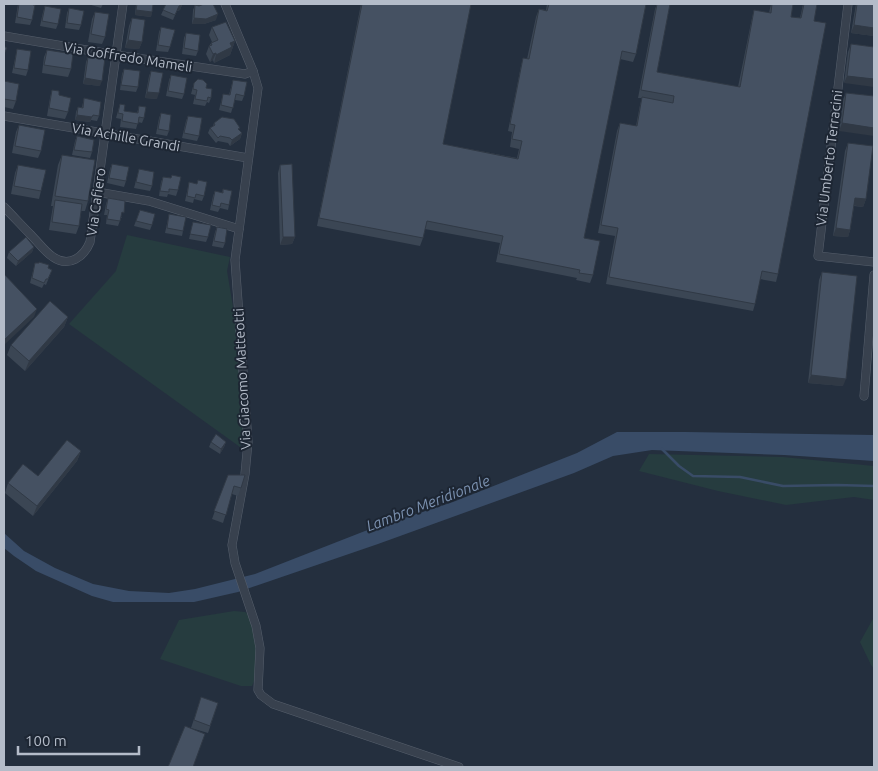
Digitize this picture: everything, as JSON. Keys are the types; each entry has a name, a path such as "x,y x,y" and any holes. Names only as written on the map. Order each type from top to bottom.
{"street":[{"name":"Via Cafiero","path":"4,207 53,257 66,262 75,260 82,256 87,249 90,242 123,4"},
{"name":"Via Giacomo Matteotti","path":"225,4 253,71 258,88 235,260 248,442 245,474 232,545 239,576 256,626 260,648 258,690 266,700 459,767"},
{"name":"Via Umberto Terracini","path":"848,4 818,256 874,262"},
{"name":"Via Goffredo Mameli","path":"4,36 245,74 253,71"},
{"name":"Via Achille Grandi","path":"4,116 248,158"},
{"path":"97,192 149,201 239,229"},
{"path":"864,396 874,275"}],"green space":[{"path":"127,235 230,257 227,271 238,337 240,403 244,435 240,447 69,324 116,271"},
{"path":"649,454 783,457 874,466 874,500 854,497 786,505 718,491 639,471"},
{"path":"234,611 245,612 251,616 256,661 255,679 252,686 241,686 160,659 179,620"},
{"path":"874,617 874,669 860,642"}],"water":[{"path":"617,432 874,435 874,461 784,455 652,450 613,456 574,473 378,544 238,592 194,602 113,602 92,596 36,571 4,548 4,533 24,551 55,568 93,584 129,591 169,593 195,589 255,574 365,531 453,502 577,453"}],"building":[{"path":"19,4 35,5 32,20 17,17"},
{"path":"137,4 153,4 152,12 136,10"},
{"path":"166,4 182,5 179,6 175,15 163,10"},
{"path":"213,4 218,14 206,19 194,18 195,5"},
{"path":"362,4 471,4 443,144 518,159 522,141 512,139 515,125 510,124 523,58 529,59 539,9 547,11 549,4 646,4 636,54 622,51 584,238 600,241 593,275 579,273 580,270 499,254 503,236 427,221 423,238 319,218"},
{"path":"657,4 670,4 657,72 740,87 754,10 771,13 772,4 793,4 791,17 801,18 804,4 817,4 814,21 826,23 778,274 762,271 755,304 609,277 618,228 601,225 620,123 637,126 642,97 673,103 674,96 641,90"},
{"path":"857,4 874,4 874,28 854,25"},
{"path":"45,6 61,9 58,24 42,21"},
{"path":"69,8 84,11 81,25 67,23"},
{"path":"95,12 109,14 105,37 91,34"},
{"path":"132,18 145,20 142,42 128,40"},
{"path":"226,22 235,41 230,43 232,47 216,55 216,53 213,54 209,46 218,40 212,27"},
{"path":"161,27 175,30 170,47 158,45"},
{"path":"186,33 200,35 198,51 184,48"},
{"path":"851,44 874,47 874,79 847,76"},
{"path":"17,49 31,51 28,70 14,68"},
{"path":"47,50 73,54 71,69 44,65"},
{"path":"88,57 105,58 102,81 85,78"},
{"path":"124,69 140,71 138,87 121,85"},
{"path":"151,71 163,73 159,93 147,92"},
{"path":"171,75 187,78 184,94 168,91"},
{"path":"198,79 203,80 207,84 206,88 212,89 211,98 208,97 207,101 195,99 197,90 193,89 194,83"},
{"path":"233,80 247,82 244,96 236,94 233,108 221,105 223,94 230,95"},
{"path":"4,81 19,84 16,101 4,99"},
{"path":"52,90 59,91 59,95 71,98 68,112 49,108"},
{"path":"846,93 874,96 874,128 842,123"},
{"path":"84,98 101,102 99,116 77,115 78,107 83,108"},
{"path":"120,104 125,105 124,111 138,113 139,106 146,107 144,118 139,117 138,124 122,121 123,114 118,113"},
{"path":"161,113 171,115 169,131 158,129"},
{"path":"188,116 202,118 199,136 184,133"},
{"path":"222,117 234,119 242,133 232,140 220,136 218,138 210,128"},
{"path":"19,125 45,130 41,151 15,146"},
{"path":"77,136 94,140 92,152 74,150"},
{"path":"848,143 873,146 866,199 855,198 850,230 836,228"},
{"path":"62,155 95,160 88,201 55,196"},
{"path":"112,164 129,167 126,181 109,178"},
{"path":"292,164 295,237 283,237 280,165"},
{"path":"18,165 46,170 41,191 14,186"},
{"path":"139,169 154,172 152,186 136,182"},
{"path":"172,175 181,177 178,190 160,191 163,177 171,178"},
{"path":"198,180 207,182 204,196 196,194 195,198 187,196 189,182 197,184"},
{"path":"223,189 232,191 229,205 221,203 220,207 212,205 215,191 223,193"},
{"path":"108,198 125,201 124,213 122,212 120,221 107,219 109,210 106,209"},
{"path":"55,200 82,204 79,226 52,222"},
{"path":"140,210 155,214 152,225 136,221"},
{"path":"169,214 186,217 183,231 167,228"},
{"path":"193,222 211,225 208,237 190,234"},
{"path":"217,227 227,229 225,243 214,241"},
{"path":"26,237 34,247 18,261 9,252"},
{"path":"39,262 49,265 48,268 52,270 44,283 32,278 35,263"},
{"path":"822,272 857,276 846,379 811,375"},
{"path":"4,274 37,309 4,340"},
{"path":"50,301 68,317 29,361 11,345"},
{"path":"216,434 226,442 221,449 211,442"},
{"path":"67,440 81,451 37,506 8,483 23,464 38,476"},
{"path":"228,475 245,475 241,488 234,486 226,515 214,511"},
{"path":"201,697 218,703 210,726 194,720"},
{"path":"185,726 205,734 193,767 168,767"}],"waterway":[{"path":"662,449 679,466 693,476 740,477 783,486 874,486"}],"water label":[{"name":"Lambro Meridionale","path":"428,503"}]}
